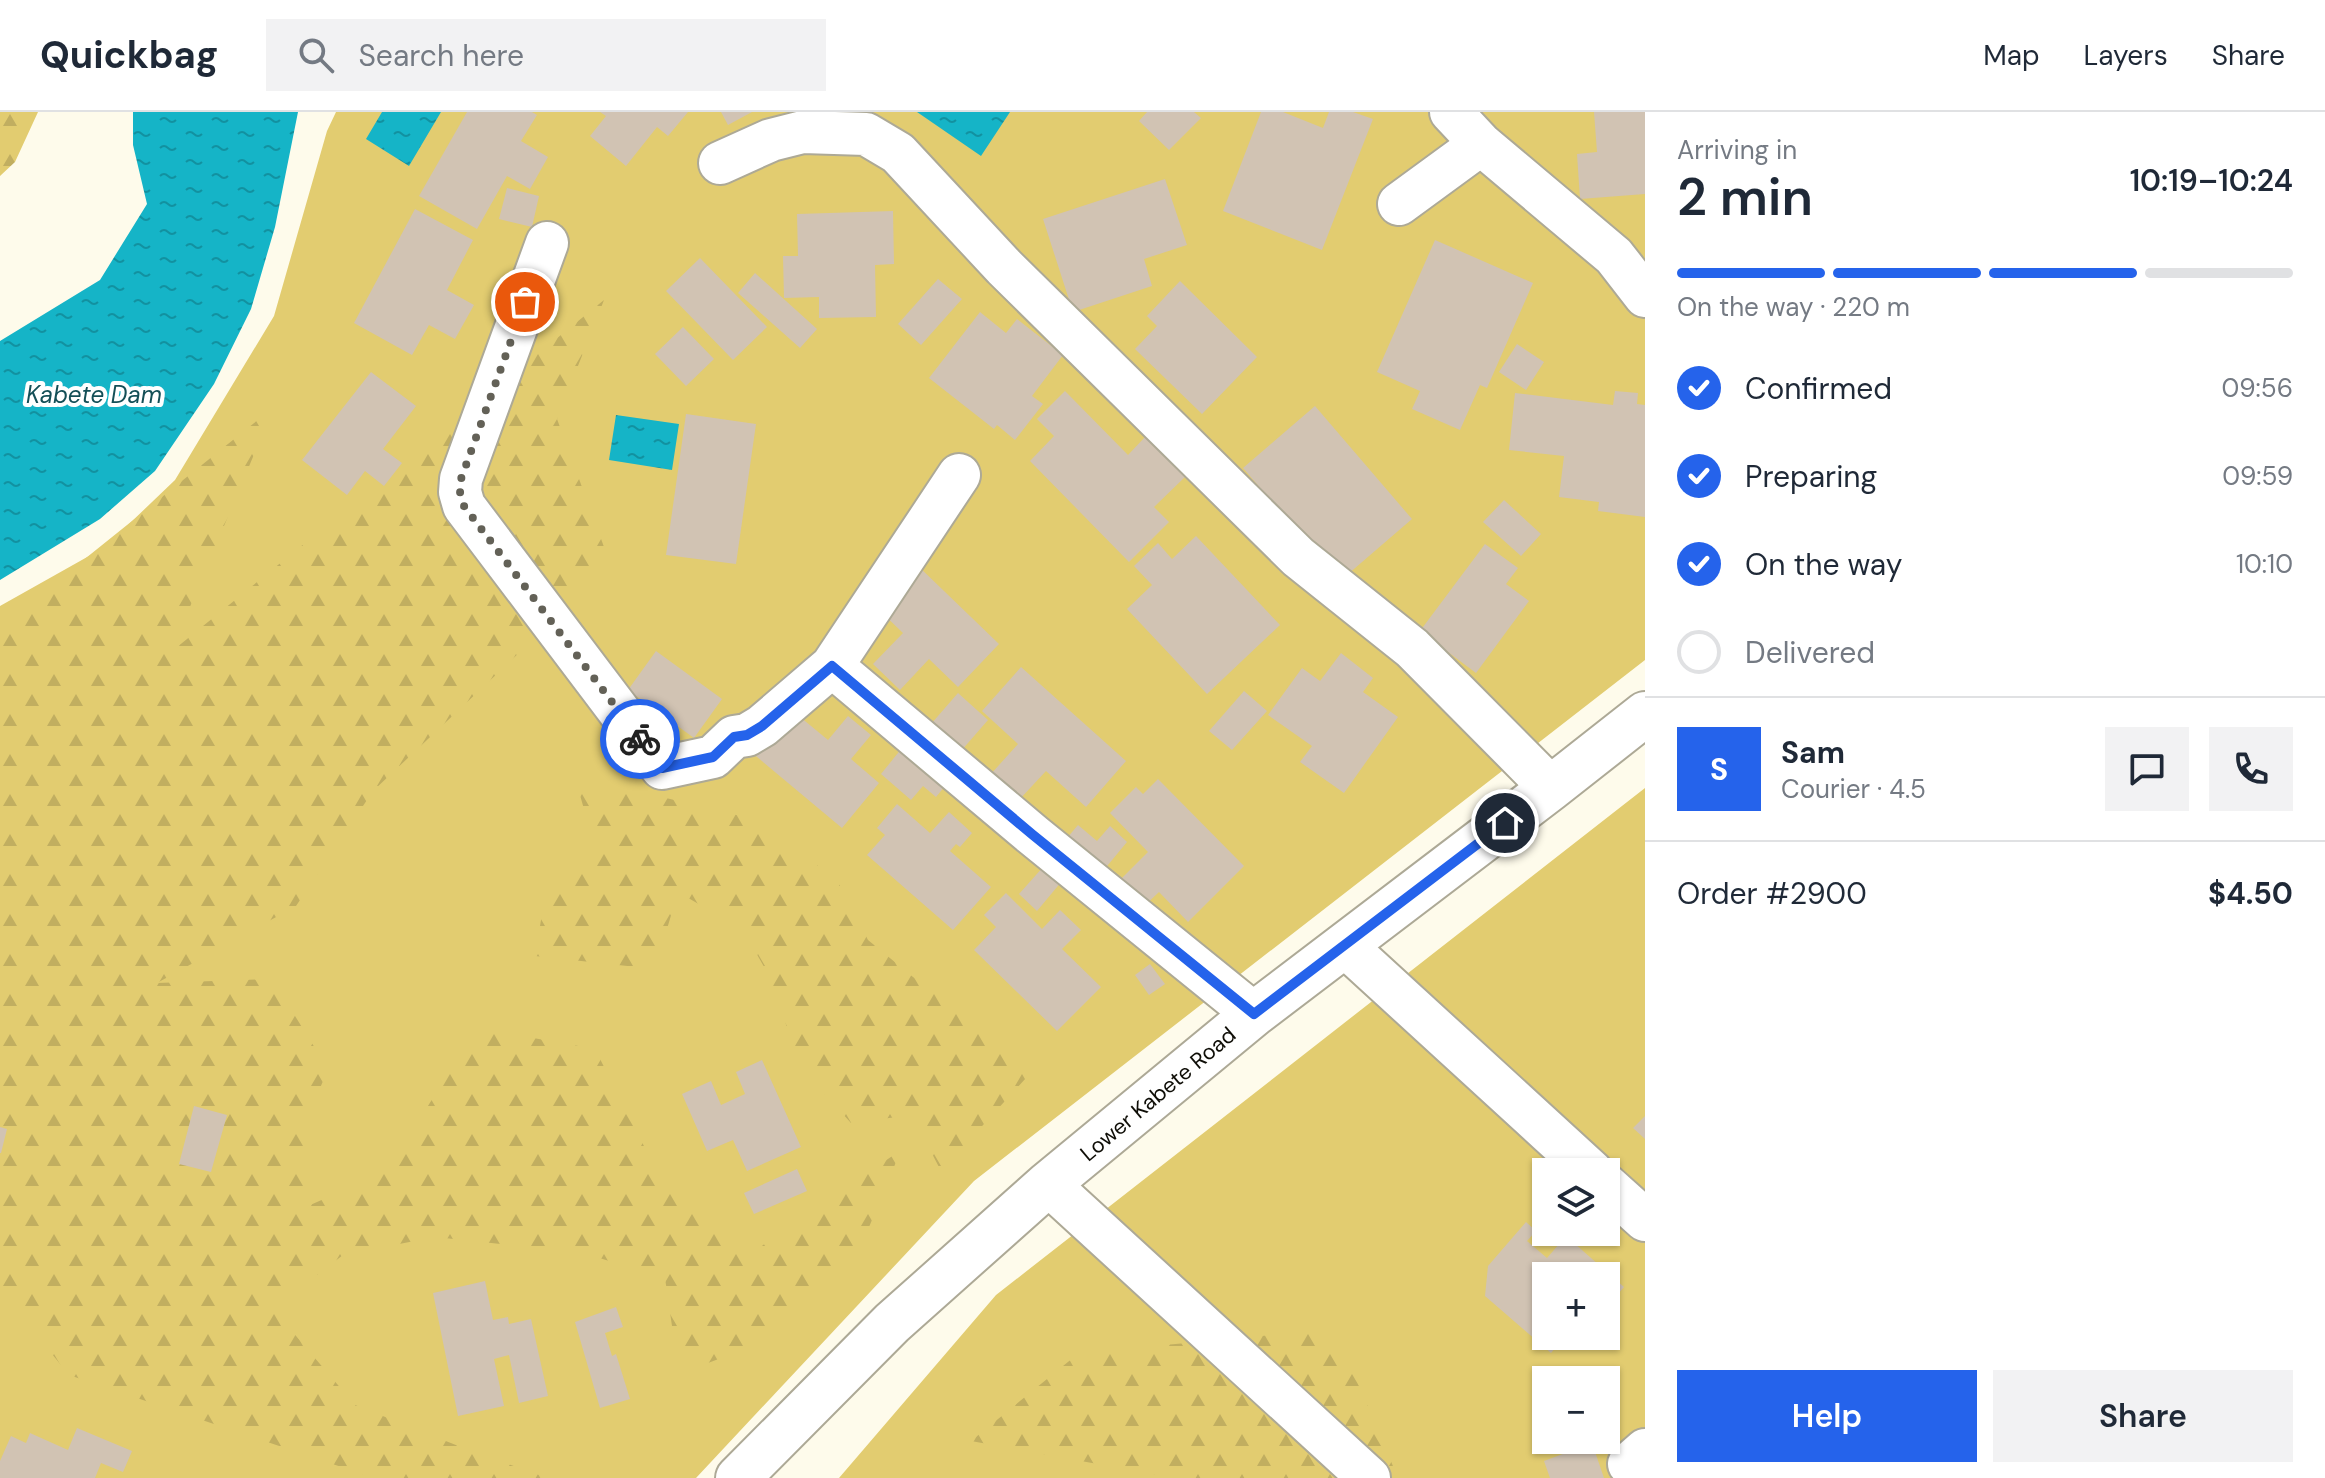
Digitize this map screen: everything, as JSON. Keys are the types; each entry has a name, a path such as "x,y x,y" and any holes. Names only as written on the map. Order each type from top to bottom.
{"main road":[{"name":"Lower Kabete Road","path":"738,1478 892,1323 1048,1184 1254,1014 1645,714"}],"street":[{"path":"1451,112 1481,144 1614,256 1645,296"},
{"path":"720,163 771,140 843,122 898,153 1004,267 1298,557 1412,648 1551,788"},
{"path":"1399,204 1481,144"},
{"path":"547,243 461,479 460,492 464,506 662,768 713,757 734,737 747,735 762,726 832,666 959,475"},
{"path":"832,666 1033,835 1254,1014"},
{"path":"1344,945 1577,1158"},
{"path":"1048,1184 1369,1478"},
{"path":"1620,1198 1645,1220"}],"green space":[{"path":"0,112 38,112 15,162 0,176"},
{"path":"336,112 1645,112 1645,660 974,1181 696,1478 0,1478 0,606 105,547 175,480 274,316 327,131"},
{"path":"604,300 557,419 611,566 373,791 296,906 157,983 272,979 328,1069 303,1129 308,1206 387,1171 477,1028 595,1049 654,1166 756,1250 901,1150 862,1244 737,1352 679,1374 665,1278 583,1253 435,1237 343,1255 273,1309 355,1405 548,1478 374,1478 69,1375 0,1290 0,627 274,407 171,652"},
{"path":"578,788 666,798 745,817 836,878 868,940 913,977 990,1031 1026,1078 941,1171 912,1115 851,1123 800,1067 771,979 743,930 678,892 655,969 535,956 548,878 597,855"},
{"path":"1645,788 1645,1478 839,1478 996,1295"},
{"path":"1335,1329 1398,1478 1175,1478 971,1441 1079,1353"}],"water":[{"name":"Kabete Dam","path":"133,112 298,112 275,227 251,309 214,384 155,471 100,519 0,580 0,341 100,280 147,204 133,145"},
{"path":"382,112 441,112 409,166 366,139"},
{"path":"917,112 1010,112 981,156"},
{"path":"616,415 679,424 672,470 609,460"}],"building":[{"path":"467,112 532,112 537,115 521,141 548,157 530,189 507,176 477,229 419,196"},
{"path":"600,112 688,112 668,136 657,127 626,166 590,136 606,116"},
{"path":"721,112 752,112 728,125"},
{"path":"1147,112 1194,112 1201,118 1169,150 1139,121"},
{"path":"1261,112 1283,112 1323,128 1329,112 1353,112 1373,119 1322,250 1223,211"},
{"path":"1594,112 1645,112 1645,194 1580,199 1577,154 1597,152"},
{"path":"1165,179 1187,245 1144,259 1152,286 1073,312 1043,219"},
{"path":"507,188 539,196 532,227 499,219"},
{"path":"415,209 473,240 447,290 474,305 455,339 429,325 412,355 354,323"},
{"path":"893,211 894,264 875,265 876,317 819,318 819,297 784,298 783,256 798,256 797,214"},
{"path":"1435,240 1533,283 1487,388 1480,385 1460,430 1412,409 1420,391 1377,372"},
{"path":"700,258 767,327 733,360 666,291"},
{"path":"755,273 817,329 800,348 738,293"},
{"path":"938,279 962,299 921,345 898,324"},
{"path":"1180,281 1257,357 1202,414 1135,349 1157,326 1147,316"},
{"path":"980,312 1006,333 1017,319 1063,355 1032,396 1043,404 1015,440 997,425 994,429 929,378"},
{"path":"683,327 714,359 686,386 655,354"},
{"path":"1517,344 1544,362 1526,390 1499,372"},
{"path":"371,372 416,406 383,449 402,463 384,486 365,471 347,495 302,460"},
{"path":"1065,391 1128,455 1145,437 1185,477 1154,507 1169,522 1129,562 1030,461 1054,436 1037,419"},
{"path":"1615,391 1638,393 1637,404 1645,405 1645,517 1598,511 1599,502 1559,497 1564,456 1509,450 1515,393 1613,405"},
{"path":"1315,406 1412,519 1340,581 1243,468"},
{"path":"686,414 756,424 736,564 666,555"},
{"path":"1504,500 1541,534 1521,556 1483,522"},
{"path":"1196,536 1280,625 1207,694 1127,609 1152,585 1134,566 1158,543 1172,559"},
{"path":"1485,544 1518,568 1506,584 1529,601 1476,673 1420,631"},
{"path":"916,564 999,644 958,687 929,659 900,690 873,664 903,633 875,606"},
{"path":"656,651 722,699 694,738 628,690"},
{"path":"1341,653 1373,678 1363,692 1398,717 1344,793 1300,762 1312,746 1268,715 1302,668 1320,681"},
{"path":"1021,667 1126,761 1086,807 1046,771 1019,800 990,775 1018,744 982,711"},
{"path":"1244,691 1267,711 1232,750 1209,731"},
{"path":"958,693 988,720 961,751 931,724"},
{"path":"788,707 828,740 848,716 871,735 851,759 879,783 842,828 751,752"},
{"path":"906,743 950,780 936,797 923,786 911,800 881,774"},
{"path":"1158,779 1244,866 1188,922 1159,892 1140,910 1115,885 1148,852 1110,813 1136,787 1143,794"},
{"path":"897,804 930,833 949,812 972,833 960,847 956,844 950,851 991,887 953,930 867,855 885,835 877,828"},
{"path":"1078,825 1097,841 1110,826 1127,842 1098,877 1061,845"},
{"path":"1044,866 1062,881 1037,911 1019,894"},
{"path":"1006,893 1042,929 1060,910 1081,930 1062,949 1101,987 1057,1031 974,950 996,927 984,915"},
{"path":"1150,964 1165,984 1149,995 1135,975"},
{"path":"762,1060 801,1147 747,1171 733,1140 707,1151 682,1094 711,1081 721,1105 745,1094 736,1072"},
{"path":"194,1106 227,1115 211,1172 179,1164"},
{"path":"1645,1116 1645,1139 1633,1128"},
{"path":"0,1127 7,1129 1,1153 0,1153"},
{"path":"797,1169 807,1191 754,1214 744,1193"},
{"path":"1526,1222 1532,1227 1532,1235 1527,1241 1547,1258 1557,1246 1577,1246 1596,1262 1532,1262 1532,1337 1485,1296 1488,1266"},
{"path":"485,1281 493,1320 508,1317 509,1324 531,1319 548,1396 519,1403 509,1355 494,1359 504,1406 458,1416 433,1293"},
{"path":"616,1307 623,1327 605,1333 612,1356 616,1354 630,1399 600,1408 575,1322"},
{"path":"77,1428 132,1451 123,1472 101,1463 95,1478 0,1478 0,1461 11,1436 26,1443 30,1433 68,1450"},
{"path":"1563,1454 1596,1454 1604,1478 1550,1478 1544,1461"}],"way so far":[{"path":"525,302 461,479 460,492 464,506 640,739"}],"route":[{"path":"640,739 662,768 713,757 734,737 747,735 762,726 832,666 1033,835 1254,1014 1505,823"}]}
